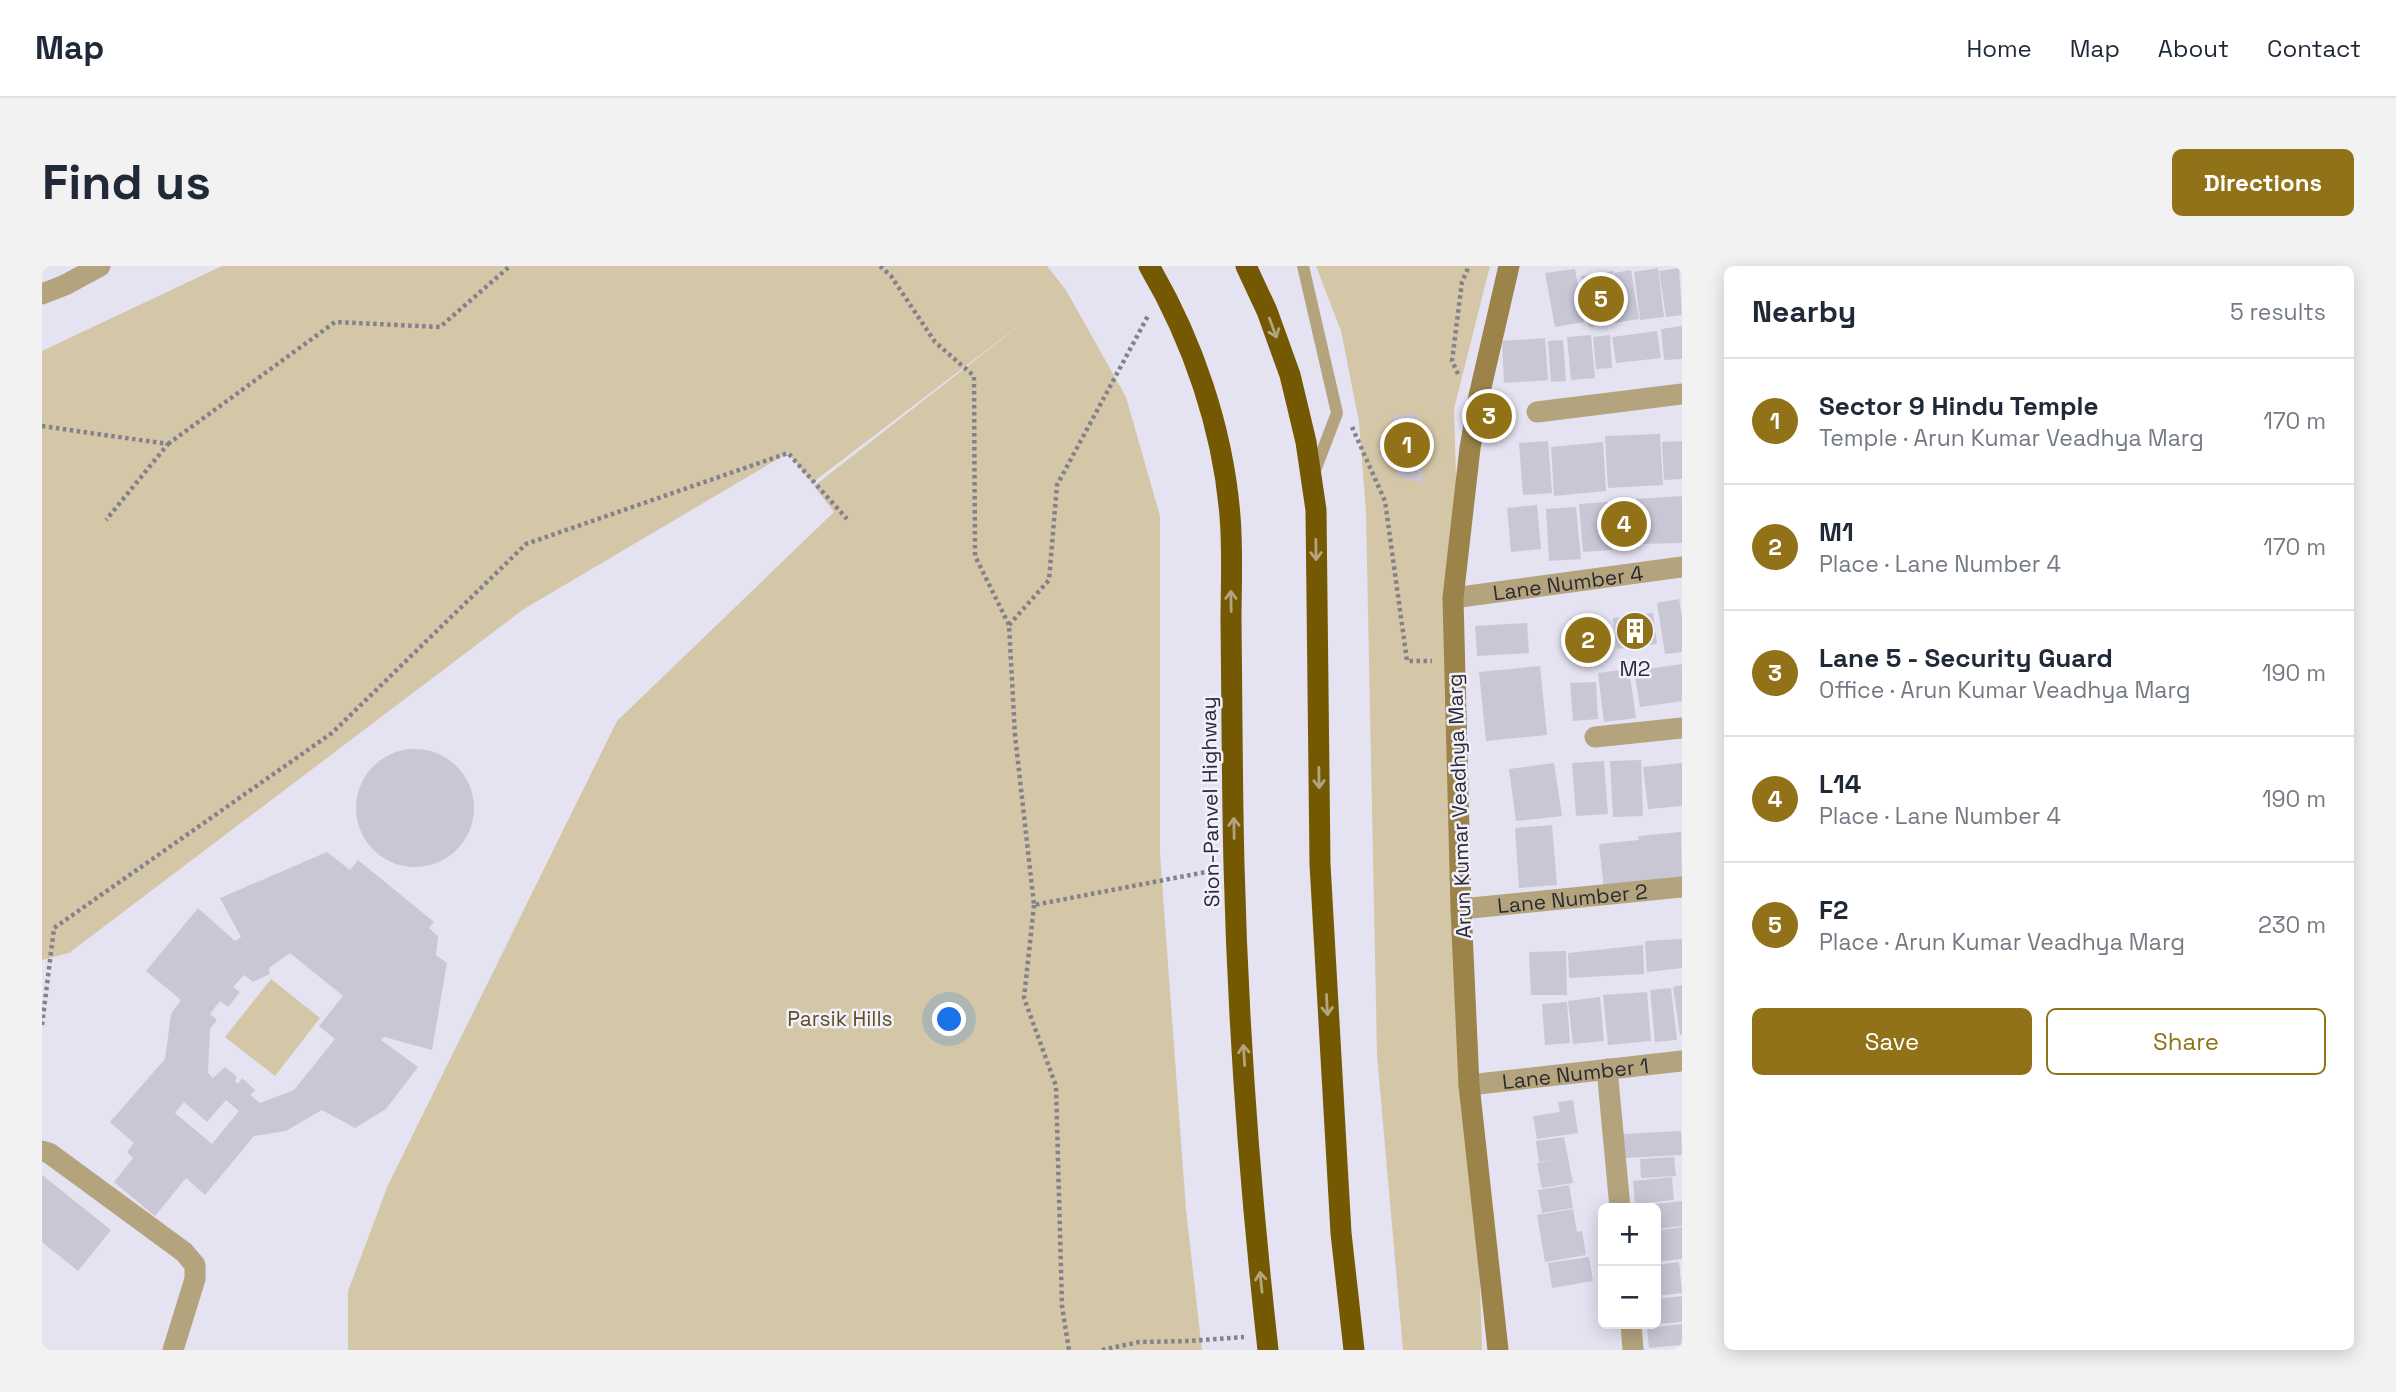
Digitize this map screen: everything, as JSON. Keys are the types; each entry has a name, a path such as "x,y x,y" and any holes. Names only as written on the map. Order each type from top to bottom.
{"highway":[{"name":"Sion-Panvel Highway","path":"1149,266 1187,343 1208,400 1222,458 1230,516 1234,866 1256,1245 1267,1343"},
{"path":"1246,266 1267,311 1290,375 1306,442 1316,510 1322,919 1341,1233 1354,1350"}],"street":[{"path":"42,294 100,266"},
{"name":"Arun Kumar Veadhya Marg","path":"1498,1350 1469,1085 1452,598 1470,448 1509,266"},
{"path":"1536,412 1682,394"},
{"name":"Lane Number 4","path":"1452,598 1682,568"},
{"path":"1595,737 1682,728"},
{"name":"Lane Number 2","path":"1461,909 1682,887"},
{"name":"Lane Number 1","path":"1469,1085 1682,1061"},
{"path":"1607,1069 1620,1203"},
{"path":"42,1151 49,1153 184,1252 195,1265 195,1279 173,1350"},
{"path":"1631,1329 1633,1350"}],"lane":[{"path":"1303,266 1337,413 1312,480"}],"path":[{"path":"106,520 168,444 335,322 440,327 510,266"},
{"path":"880,266 891,276 935,342 974,376 975,556 1009,625 1015,735 1034,905 1024,998 1056,1086 1062,1306 1069,1350"},
{"path":"1469,266 1462,282 1452,361 1461,383 1479,396"},
{"path":"1009,625 1049,580 1057,485 1162,289"},
{"path":"1352,425 1385,501 1407,661 1454,661"},
{"path":"42,426 168,444"},
{"path":"42,1025 54,928 332,733 526,544 788,453 847,519"},
{"path":"1034,905 1188,875"},
{"path":"1102,1350 1139,1342 1267,1343"}],"green space":[{"name":"Parsik Hills","path":"222,266 1047,266 1066,290 1126,397 1160,516 1160,854 1186,1210 1202,1350 348,1350 348,1291 388,1185 617,721 834,512 814,486 1025,321 812,483 788,453 524,609 69,953 42,960 42,351"},
{"path":"1316,266 1490,266 1454,409 1482,1350 1403,1350 1377,1055 1366,512 1359,422 1341,331"},
{"path":"271,979 320,1018 275,1076 225,1037"}],"building":[{"path":"1658,268 1664,317 1640,320 1634,272"},
{"path":"1679,268 1682,315 1666,317 1659,271"},
{"path":"1575,269 1584,322 1555,327 1545,273"},
{"path":"1631,270 1639,319 1589,327 1581,276 1613,271 1619,307 1614,273"},
{"path":"1682,326 1682,359 1664,360 1661,329"},
{"path":"1657,331 1661,358 1616,363 1612,337"},
{"path":"1591,335 1595,378 1571,380 1567,337"},
{"path":"1610,335 1612,368 1596,369 1593,337"},
{"path":"1545,338 1548,380 1504,383 1502,341"},
{"path":"1563,340 1566,381 1551,382 1548,341"},
{"path":"1418,414 1423,483 1397,476 1393,415"},
{"path":"1660,434 1663,485 1608,488 1605,436"},
{"path":"1548,441 1552,493 1523,495 1519,443"},
{"path":"1682,441 1682,479 1664,480 1662,442"},
{"path":"1603,442 1606,491 1554,496 1551,447"},
{"path":"1682,496 1682,543 1639,544 1636,499"},
{"path":"1635,499 1638,548 1614,549 1610,500"},
{"path":"1608,502 1612,550 1583,552 1579,504"},
{"path":"1537,505 1541,549 1511,552 1507,508"},
{"path":"1576,507 1581,559 1549,561 1546,509"},
{"path":"1679,599 1682,652 1665,654 1657,603"},
{"name":"M2","path":"1653,613 1657,644 1617,649 1613,618"},
{"path":"1602,616 1605,662 1574,664 1570,618"},
{"path":"1527,623 1529,653 1477,656 1475,626"},
{"path":"1682,664 1682,701 1640,707 1634,671"},
{"path":"1540,666 1547,735 1486,741 1479,672"},
{"path":"1629,669 1636,718 1604,722 1598,673"},
{"path":"1596,682 1598,719 1573,721 1570,683"},
{"path":"415,749 438,753 457,766 470,785 474,808 470,831 457,850 438,863 415,867 392,863 373,850 360,831 356,808 360,785 373,766 392,753"},
{"path":"1641,760 1643,816 1613,817 1610,761"},
{"path":"1604,761 1608,814 1576,816 1572,763"},
{"path":"1554,763 1562,816 1516,821 1509,769"},
{"path":"1682,763 1682,806 1648,809 1643,767"},
{"path":"1552,825 1557,885 1519,888 1515,828"},
{"path":"1681,832 1682,881 1604,890 1599,844 1639,840 1638,836"},
{"path":"327,852 350,870 358,860 434,922 429,928 438,936 436,955 447,963 432,1050 384,1037 381,1040 418,1067 386,1109 355,1128 322,1110 286,1131 254,1136 205,1195 186,1178 155,1216 114,1182 133,1158 127,1152 134,1143 110,1122 165,1059 171,1014 181,1000 146,971 198,908 235,941 241,937 220,898","holes":["290,953 343,996 319,1026 335,1039 294,1090 260,1103 250,1095 255,1090 242,1078 238,1084 235,1081 237,1077 225,1067 213,1078 208,1073 210,1029 217,1020 210,1014 220,1001 228,1007 240,992 233,987 244,975 253,982 270,974 269,968","226,1100 239,1111 212,1144 175,1113 184,1102 207,1122"]},
{"path":"1682,939 1682,968 1647,972 1645,941"},
{"path":"1643,945 1644,974 1569,978 1568,953"},
{"path":"1566,951 1567,995 1531,995 1529,952"},
{"path":"1682,985 1682,1035 1680,1035 1673,987"},
{"path":"1671,988 1677,1040 1655,1042 1650,990"},
{"path":"1647,992 1651,1041 1608,1045 1603,995"},
{"path":"1600,997 1604,1041 1573,1044 1568,1001"},
{"path":"1567,1002 1570,1043 1545,1045 1542,1004"},
{"path":"1573,1100 1578,1133 1537,1139 1533,1116 1560,1112 1558,1102"},
{"path":"1681,1131 1682,1155 1625,1158 1623,1134"},
{"path":"1564,1137 1573,1183 1542,1188 1537,1163 1556,1160 1539,1162 1536,1141"},
{"path":"1674,1157 1676,1176 1641,1178 1640,1159"},
{"path":"42,1175 111,1230 78,1271 42,1242"},
{"path":"1672,1177 1674,1200 1635,1203 1633,1181"},
{"path":"1569,1185 1573,1208 1542,1213 1538,1190"},
{"path":"1682,1201 1682,1226 1661,1228 1661,1203"},
{"path":"1573,1209 1577,1232 1582,1231 1586,1255 1545,1262 1537,1215"},
{"path":"1682,1227 1682,1259 1661,1261 1661,1230"},
{"path":"1589,1257 1593,1281 1552,1288 1548,1263"},
{"path":"1679,1262 1682,1293 1661,1295 1661,1264"},
{"path":"1682,1296 1682,1322 1661,1324 1661,1298"},
{"path":"1682,1324 1682,1345 1649,1348 1647,1329 1661,1329 1661,1326"}],"place":[{"name":"F2","path":"1601,299"},
{"name":"Lane 5 - Security Guard","path":"1489,416"},
{"name":"Sector 9 Hindu Temple","path":"1407,445"},
{"name":"L14","path":"1624,524"},
{"name":"M2","path":"1635,631"},
{"name":"M1","path":"1588,640"}]}
